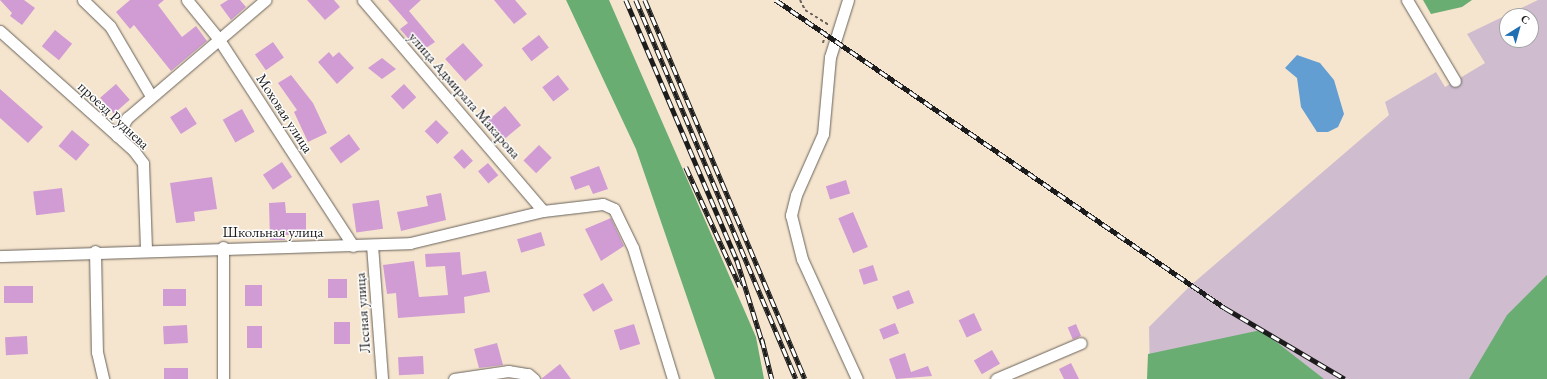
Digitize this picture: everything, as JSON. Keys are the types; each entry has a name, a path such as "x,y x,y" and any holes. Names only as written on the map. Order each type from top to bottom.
{"street":[{"path":"83,0 110,26 151,96"},
{"name":"Моховая улица","path":"187,0 218,38 353,246"},
{"path":"117,136 127,118 151,96 218,38 266,0"},
{"name":"улица Адмирала Макарова","path":"363,0 543,211"},
{"path":"848,0 830,57 823,134 796,195 791,215 802,259 857,379"},
{"path":"1408,0 1455,81"},
{"name":"проезд Руднева","path":"0,31 117,136 143,162 146,250"},
{"name":"Школьная улица","path":"0,256 95,251 223,247 372,246 410,243 472,230 543,211 603,204 614,209 633,248 673,379"},
{"name":"Лесная улица","path":"372,246 382,379"},
{"path":"223,247 223,379"},
{"path":"95,251 97,352 103,379"},
{"path":"996,379 1081,343"},
{"path":"454,379 508,371 528,374 534,379"}],"path":[{"path":"800,0 805,10 829,25"}],"shaded area":[{"path":"1538,0 1547,0 1547,379 1150,379 1149,327 1191,285 1389,115 1385,102 1436,72 1445,87 1485,63 1467,34 1499,19 1499,48 1539,48 1539,8 1521,8"}],"green space":[{"path":"566,0 609,0 756,337 764,379 715,379 636,149"},
{"path":"1423,0 1472,0 1462,7 1431,14"},
{"path":"1547,275 1547,379 1469,379 1507,315"},
{"path":"1261,330 1324,379 1147,379 1148,354"}],"water":[{"path":"1297,55 1320,63 1334,80 1344,114 1338,127 1328,132 1317,132 1301,107 1297,78 1285,68"}],"building":[{"path":"0,0 24,0 35,8 22,25 10,16 12,13"},
{"path":"130,0 164,0 158,5 182,37 196,26 207,41 171,71 134,25 130,29 116,12"},
{"path":"228,0 240,0 246,7 231,20 220,5"},
{"path":"307,0 334,0 340,7 325,20"},
{"path":"388,0 421,0 409,11 435,42 420,52 400,29 408,23"},
{"path":"494,0 515,0 527,14 514,24"},
{"path":"55,30 72,44 59,60 42,46"},
{"path":"539,35 549,48 532,61 522,49"},
{"path":"273,42 284,58 266,70 255,55"},
{"path":"463,43 483,65 465,81 445,59"},
{"path":"329,52 333,57 339,52 354,68 337,84 318,62"},
{"path":"382,58 396,69 382,79 368,68"},
{"path":"291,75 313,103 327,133 308,142 294,112 297,110 278,83"},
{"path":"558,75 569,89 553,101 542,87"},
{"path":"116,84 130,100 114,114 100,98"},
{"path":"404,84 416,97 403,109 391,96"},
{"path":"0,89 43,127 28,143 0,118"},
{"path":"505,106 521,125 504,139 488,120"},
{"path":"186,107 197,124 181,134 170,117"},
{"path":"242,109 255,132 235,142 223,120"},
{"path":"436,120 449,133 437,144 425,131"},
{"path":"72,130 90,145 76,161 59,146"},
{"path":"349,134 360,149 341,163 330,148"},
{"path":"539,145 552,158 536,173 523,161"},
{"path":"462,149 473,161 464,169 453,157"},
{"path":"282,162 292,177 273,190 263,175"},
{"path":"488,163 498,175 488,184 478,171"},
{"path":"599,166 608,189 593,194 589,185 575,190 570,177"},
{"path":"212,177 217,209 194,212 195,221 176,223 170,183"},
{"path":"846,180 850,193 830,200 826,186"},
{"path":"62,188 65,212 36,215 33,192"},
{"path":"441,193 446,220 401,231 397,212 428,206 426,196"},
{"path":"379,200 383,229 356,232 352,204"},
{"path":"285,202 286,213 306,213 306,234 285,235 285,240 270,240 269,203"},
{"path":"853,212 868,247 853,253 838,218"},
{"path":"611,218 624,246 601,261 585,229"},
{"path":"541,232 545,245 521,253 517,239"},
{"path":"460,252 462,275 486,271 490,292 464,297 465,313 398,318 396,293 387,294 383,265 414,261 419,297 448,295 445,266 426,267 425,254"},
{"path":"873,265 878,280 864,285 859,270"},
{"path":"328,279 347,279 347,298 328,298"},
{"path":"603,283 613,300 593,312 583,294"},
{"path":"245,285 262,285 262,306 245,306"},
{"path":"4,286 33,286 33,303 4,303"},
{"path":"163,289 186,289 186,306 163,306"},
{"path":"909,290 914,303 897,310 892,296"},
{"path":"974,313 982,330 967,337 959,320"},
{"path":"334,322 350,322 350,344 334,344"},
{"path":"895,323 899,333 883,340 879,329"},
{"path":"634,324 640,344 620,350 614,330"},
{"path":"1076,324 1081,336 1073,339 1068,328"},
{"path":"187,325 188,343 164,344 163,326"},
{"path":"247,326 262,326 262,348 247,348"},
{"path":"27,336 28,354 6,355 5,337"},
{"path":"497,343 503,365 479,368 474,349"},
{"path":"992,350 1000,364 982,374 974,361"},
{"path":"905,353 911,372 928,366 932,376 896,379 889,359"},
{"path":"423,356 424,374 399,375 398,357"},
{"path":"1071,363 1079,379 1064,379 1059,369"},
{"path":"560,364 571,379 541,379"},
{"path":"164,368 188,368 188,379 164,379"}],"railway":[{"path":"626,0 737,260 763,344"},
{"path":"636,0 796,379"},
{"path":"645,0 805,379"},
{"path":"776,0 1225,308 1345,379"},
{"path":"686,167 740,286"},
{"path":"762,339 772,379"}]}
